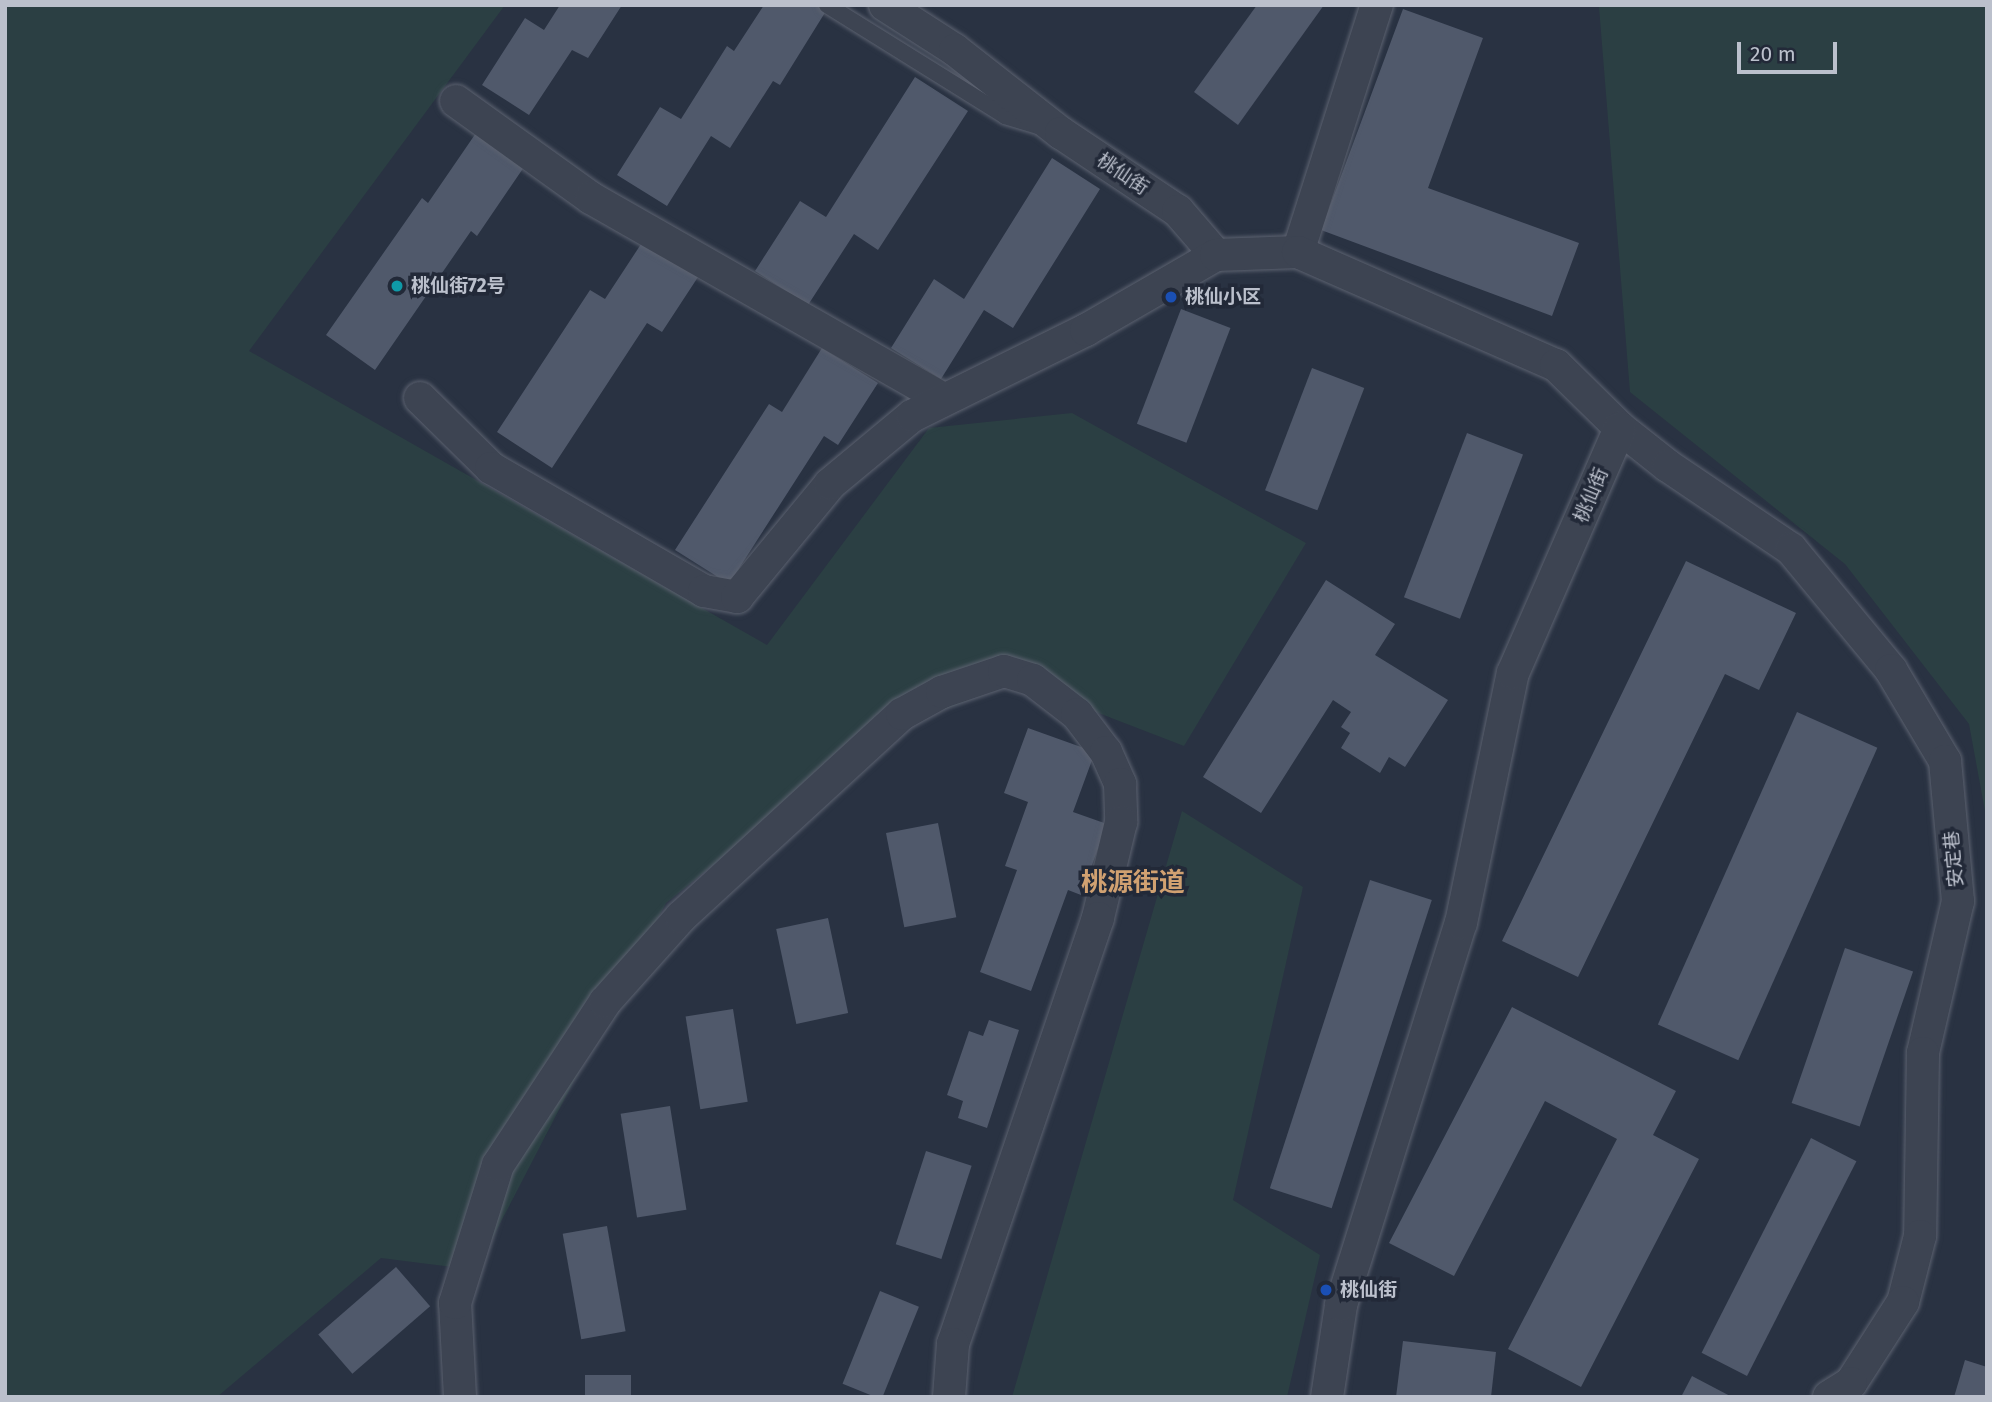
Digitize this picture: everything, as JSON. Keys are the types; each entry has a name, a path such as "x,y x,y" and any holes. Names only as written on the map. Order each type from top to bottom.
{"street":[{"name":"桃仙街","path":"885,5 955,50 1061,133 1178,211 1216,255"},
{"path":"1298,252 1377,5"},
{"path":"456,101 591,198 942,398"},
{"path":"420,398 491,468 704,592 737,597 830,484 912,416 942,398 1086,330 1216,255 1298,252 1556,365 1620,428"},
{"name":"桃仙街","path":"1327,1397 1341,1305 1461,923 1513,673 1620,428"},
{"name":"安定巷","path":"1620,428 1668,466 1791,549 1891,670 1945,761 1958,901 1923,1054 1920,1236 1903,1302 1851,1383 1829,1397"},
{"path":"460,1397 455,1303 498,1165 605,1002 681,918 902,714 942,692 1004,671 1033,680 1077,714 1106,751 1120,783 1121,822 1098,918 953,1344 949,1397"}],"lane":[{"path":"827,5 1006,116 1061,133"}],"green space":[{"path":"5,5 505,5 249,351 767,645 929,428 1072,413 1306,543 1184,746 1018,682 875,735 666,903 476,1270 381,1258 217,1397 5,1397"},
{"path":"1987,5 1987,822 1969,724 1845,564 1630,392 1599,7"},
{"path":"1182,811 1303,887 1233,1200 1320,1255 1287,1397 1012,1397"}],"building":[{"path":"560,5 622,5 588,58 572,50 529,115 482,85 525,18 544,30"},
{"path":"764,5 817,5 826,11 780,85 773,81 730,148 711,136 667,206 617,175 660,107 681,119 727,46 734,51"},
{"path":"1257,5 1324,5 1238,125 1194,92"},
{"path":"1403,9 1483,38 1428,188 1579,243 1552,316 1321,230"},
{"path":"915,77 968,111 878,250 854,234 808,305 755,271 800,201 826,217"},
{"name":"桃仙街72号","path":"476,133 524,167 477,236 471,231 375,370 326,335 422,198 428,203"},
{"path":"1052,158 1100,189 1013,328 984,310 941,379 891,348 934,279 964,299"},
{"path":"645,238 700,274 662,332 647,323 552,468 497,432 590,290 605,299"},
{"path":"1181,309 1230,328 1186,443 1137,424"},
{"path":"822,348 878,383 838,445 824,436 729,584 675,550 769,404 782,412"},
{"path":"1312,368 1364,388 1317,510 1265,490"},
{"path":"1467,433 1523,455 1460,619 1404,597"},
{"path":"1686,561 1796,613 1759,690 1725,674 1578,977 1502,941"},
{"path":"1326,580 1395,624 1375,655 1448,700 1405,767 1389,757 1380,773 1341,748 1350,733 1341,727 1351,712 1333,700 1261,813 1203,777"},
{"path":"1797,712 1877,748 1738,1060 1658,1024"},
{"path":"1028,728 1095,752 1073,812 1107,824 1081,895 1068,890 1031,991 980,972 1017,870 1005,866 1028,802 1004,793"},
{"path":"938,823 956,917 904,927 886,833"},
{"path":"1370,880 1432,900 1332,1208 1270,1188"},
{"path":"828,918 848,1013 796,1024 776,929"},
{"path":"1845,948 1913,971 1860,1127 1792,1103"},
{"path":"1512,1007 1676,1091 1653,1135 1699,1159 1581,1387 1508,1349 1617,1139 1545,1101 1454,1276 1389,1243"},
{"path":"733,1009 748,1102 700,1109 686,1017"},
{"path":"989,1020 1019,1030 987,1128 958,1118 963,1101 947,1095 969,1031 983,1036"},
{"path":"670,1106 686,1210 637,1218 621,1114"},
{"path":"1811,1138 1856,1161 1747,1376 1702,1353"},
{"path":"926,1151 972,1166 941,1259 896,1244"},
{"path":"607,1226 626,1331 581,1339 563,1234"},
{"path":"396,1267 430,1306 352,1374 318,1335"},
{"path":"880,1291 919,1307 882,1397 875,1397 843,1384"},
{"path":"1403,1341 1496,1352 1491,1397 1396,1397"},
{"path":"1965,1360 1987,1367 1987,1397 1954,1397"},
{"path":"585,1375 631,1375 631,1397 585,1397"},
{"path":"1692,1376 1732,1397 1681,1397"}],"place":[{"name":"桃仙街72号","path":"397,286"},
{"name":"桃仙小区","path":"1171,297"},
{"name":"桃仙街","path":"1326,1290"}],"district":[{"name":"桃源街道","path":"1133,883"}]}
